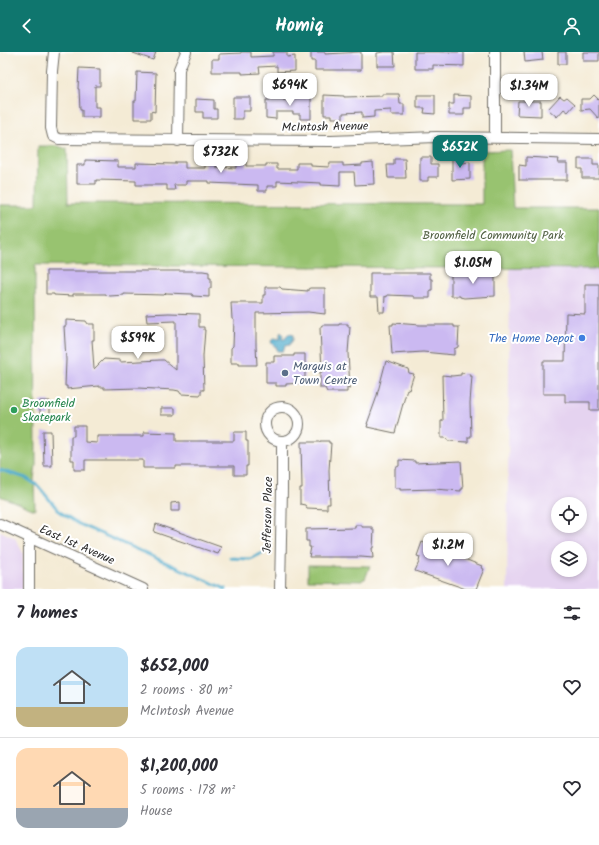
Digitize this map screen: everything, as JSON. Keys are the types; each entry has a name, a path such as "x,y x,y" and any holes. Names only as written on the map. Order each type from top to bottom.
{"street":[{"name":"McIntosh Avenue","path":"54,52 52,71 51,128 53,136 59,139 331,141 407,137 599,139"},
{"path":"178,140 179,69 186,52"},
{"path":"495,52 495,137"},
{"name":"Jefferson Place","path":"280,589 282,441"},
{"name":"East 1st Avenue","path":"0,524 144,589"},
{"path":"29,538 29,589"}],"shaded area":[{"path":"510,268 599,269 599,589 507,589"},
{"path":"0,531 15,538 23,553 23,589 0,589"}],"green space":[{"name":"Broomfield Community Park","path":"38,146 58,146 67,149 68,203 482,204 482,151 510,150 513,208 599,208 599,269 35,265 35,510 0,496 0,205 37,205"},
{"path":"308,565 370,566 365,579 362,581 308,580"}],"water":[{"path":"281,332 283,334 282,339 285,339 288,334 291,334 293,335 293,340 289,345 285,346 283,351 277,351 277,348 271,341 274,338 280,339"}],"building":[{"path":"133,52 156,52 153,60"},
{"path":"251,52 251,57 273,56 273,52 287,52 287,57 295,56 295,71 277,72 277,66 259,67 260,73 242,74 242,72 212,72 212,59 219,59 219,54"},
{"path":"311,52 325,52 325,54 361,52 361,70 315,70 315,61 311,61"},
{"path":"394,52 395,66 377,66 377,53"},
{"path":"415,52 464,52 464,66 433,65 433,69 415,69"},
{"path":"524,52 542,52 543,60 525,62"},
{"path":"558,52 566,52 566,64 558,64"},
{"path":"583,52 599,52 599,61 583,61"},
{"path":"79,68 100,69 100,86 95,86 95,107 100,107 100,117 82,117 78,89"},
{"path":"137,72 156,73 155,112 151,111 151,119 134,119"},
{"path":"382,94 399,94 400,104 404,104 404,115 391,115 391,110 374,111 374,117 362,118 362,112 343,113 343,118 332,118 332,115 324,115 324,95 344,97 382,96"},
{"path":"417,95 435,95 435,114 424,113 425,108 417,108"},
{"path":"454,95 471,96 471,108 464,108 464,115 449,115 449,104 454,104"},
{"path":"594,95 599,100 599,119 590,109 581,110 581,99 590,99"},
{"path":"560,96 564,99 567,97 575,104 568,112 564,109 557,117 548,109"},
{"path":"233,97 250,97 250,111 243,111 243,119 233,119"},
{"path":"311,97 311,119 300,119 300,114 293,114 293,112 276,112 276,119 266,118 266,100 293,100 293,98"},
{"path":"196,99 214,100 214,109 217,109 217,118 203,118 203,112 196,112"},
{"path":"518,101 541,101 541,116 517,115"},
{"path":"420,157 431,157 431,164 438,164 438,177 428,177 428,181 420,181"},
{"path":"452,157 462,157 462,163 470,162 470,179 452,180"},
{"path":"526,157 559,159 558,163 567,163 567,180 519,180 519,165 526,166"},
{"path":"394,159 405,159 406,178 388,178 387,165 394,165"},
{"path":"578,159 593,159 593,165 599,165 599,178 582,178 582,169 578,169"},
{"path":"85,160 118,161 118,167 136,167 136,163 175,164 175,162 185,162 185,168 205,168 205,161 216,162 216,167 236,168 236,161 246,161 246,166 266,166 266,164 277,164 277,169 297,169 297,163 311,163 311,166 329,167 329,163 343,163 343,166 362,165 362,163 373,162 374,184 355,185 354,172 340,172 340,186 321,185 321,183 277,181 277,186 267,186 267,191 258,191 258,185 209,183 209,181 186,181 186,185 174,185 175,190 167,190 167,185 136,185 136,181 96,180 96,184 77,184 77,165 85,165"},
{"path":"46,271 203,271 209,272 209,278 211,278 211,288 209,288 209,297 193,296 192,294 166,293 164,295 124,294 110,296 106,294 73,294 73,296 54,295 46,294"},
{"path":"370,273 430,273 430,279 432,279 432,290 430,290 430,298 387,295 387,297 385,296 384,312 379,312 378,297 370,297"},
{"path":"451,273 495,274 495,296 464,298 460,296 451,296"},
{"name":"The Home Depot","path":"585,284 599,284 599,410 590,410 590,402 565,402 565,394 543,394 543,361 565,361 566,313 585,314"},
{"path":"265,287 280,287 282,289 308,291 310,288 325,288 325,314 308,312 256,313 257,365 239,365 239,363 231,363 234,320 232,319 231,303 263,303"},
{"path":"146,314 199,314 199,327 204,327 205,330 203,356 204,390 201,390 201,395 181,394 179,391 174,390 138,388 104,389 104,387 99,386 67,389 67,386 65,386 66,360 64,326 66,326 66,320 86,321 88,324 94,324 94,340 92,340 94,369 104,359 120,360 120,362 164,360 176,370 176,321 147,322"},
{"path":"393,323 454,325 454,327 459,327 458,347 454,349 454,355 423,352 392,354 390,325 393,325"},
{"path":"348,324 348,327 350,327 348,353 350,388 347,387 347,392 327,392 325,388 320,388 320,372 322,372 320,328 322,325"},
{"name":"Marquis at Town Centre","path":"294,354 305,354 305,378 302,378 302,383 276,386 276,383 266,383 266,362 274,362 274,356 294,356"},
{"path":"386,361 408,369 409,373 414,374 409,390 407,389 395,433 367,427"},
{"path":"461,373 470,374 470,376 472,376 470,403 471,437 468,437 468,442 448,441 446,438 441,438 441,421 443,421 442,375 452,376 461,375"},
{"path":"40,401 50,401 50,416 40,416"},
{"path":"161,408 175,408 175,415 161,415"},
{"path":"74,426 85,426 85,442 97,443 97,436 144,436 144,432 176,433 176,441 234,441 234,432 246,432 246,441 248,441 248,466 246,466 246,475 234,475 234,466 176,466 176,468 143,468 143,460 85,460 85,470 74,470 74,460 71,460 71,436 74,436"},
{"path":"43,431 51,431 52,466 44,466"},
{"path":"329,441 329,443 331,443 329,470 330,504 327,504 327,509 307,508 305,505 300,504 300,488 302,488 301,442"},
{"path":"399,460 415,461 415,463 461,461 463,489 461,489 461,491 434,489 400,490 400,488 395,488 395,468 399,466"},
{"path":"180,502 180,511 171,511 171,503"},
{"path":"156,524 221,547 218,554 154,532"},
{"path":"355,525 372,527 372,529 374,529 372,548 373,558 309,557 311,547 309,547 309,541 306,541 306,529 355,528"},
{"path":"422,542 482,566 481,568 484,569 476,589 466,589 415,571 419,562 420,557 417,556"}],"waterway":[{"path":"0,470 26,478 38,486 60,512 79,524 226,589"},
{"path":"230,558 250,559 263,553"}],"place":[{"name":"The Home Depot","path":"582,338"},
{"name":"Marquis at Town Centre","path":"285,373"},
{"name":"Broomfield Skatepark","path":"14,410"}]}
